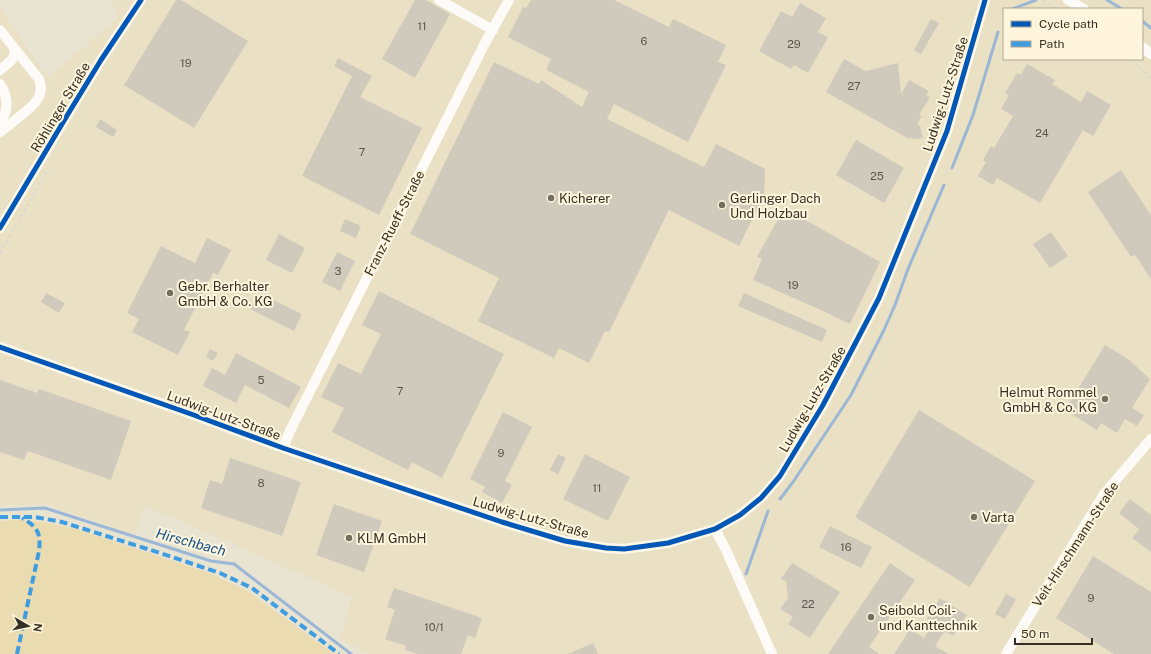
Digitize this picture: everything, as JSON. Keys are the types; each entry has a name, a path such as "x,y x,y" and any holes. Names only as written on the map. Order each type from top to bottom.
{"street":[{"name":"Röhlinger Straße","path":"0,228 101,60 141,0"},
{"path":"439,0 493,30"},
{"name":"Franz-Rueff-Straße","path":"283,448 373,264 509,0"},
{"name":"Ludwig-Lutz-Straße","path":"0,347 283,448 502,522 565,541 590,546 624,549 668,543 715,529 740,515 761,498 780,476 824,405 880,298 947,131 985,0"},
{"path":"1068,0 1082,8"},
{"path":"0,30 39,79 41,84 41,94 34,105 0,132"},
{"path":"1143,48 1151,54"},
{"path":"0,70 14,58 15,49"},
{"path":"0,84 3,88 6,100 4,117 0,122"},
{"name":"Veit-Hirschmann-Straße","path":"1006,654 1104,494 1151,439"},
{"path":"715,529 726,550 772,654"}],"path":[{"path":"1043,0 1055,8"},
{"path":"1132,60 1151,79"}],"shaded area":[{"path":"110,0 1151,0 1151,654 367,654 340,638 352,597 146,506 134,534 45,504 0,506 0,6 47,78 120,16"},
{"path":"18,520 44,522 73,528 212,574 249,592 334,654 0,654 0,521"}],"building":[{"path":"176,0 181,0 248,41 194,128 124,85"},
{"path":"415,0 426,0 450,14 415,78 382,59"},
{"path":"531,0 614,0 669,27 673,19 726,45 718,62 726,65 688,142 614,104 607,119 704,167 716,144 765,169 764,195 739,246 669,210 609,332 605,331 589,363 559,348 554,358 478,321 499,278 410,234 494,62 539,84 541,80 582,107 589,92 546,70 551,59 508,37 523,7 526,8"},
{"path":"800,3 826,18 818,32 828,37 808,73 794,65 791,69 759,51 781,11 792,17"},
{"path":"931,19 939,23 921,54 914,50"},
{"path":"338,58 372,76 360,97 422,128 379,215 302,176 352,76 334,66"},
{"path":"844,59 866,71 898,63 901,94 909,80 929,91 926,95 930,97 919,115 922,116 917,124 920,126 923,138 913,139 910,137 909,139 826,92"},
{"path":"1027,64 1055,80 1052,84 1081,102 1087,91 1111,105 1093,136 1083,130 1040,203 997,178 993,185 978,176 986,162 983,160 991,146 994,148 1013,116 1001,109 1009,95 1005,93 1017,73 1021,75"},
{"path":"100,119 117,130 113,137 96,127"},
{"path":"856,140 904,168 884,203 836,175"},
{"path":"1121,170 1151,215 1151,279 1135,255 1131,257 1088,192"},
{"path":"784,208 880,262 850,324 753,280 762,259 757,257"},
{"path":"345,219 361,226 356,238 340,231"},
{"path":"1051,232 1068,256 1050,268 1033,244"},
{"path":"279,234 305,248 292,273 266,260"},
{"name":"Gebr. Berhalter GmbH & Co. KG","path":"207,238 231,250 218,275 213,273 184,330 190,332 178,355 132,332 139,319 127,313 161,246 195,263"},
{"path":"337,252 355,261 340,291 322,282"},
{"path":"379,291 504,354 442,478 412,462 408,470 332,432 344,408 321,397 338,363 361,374 381,334 362,325"},
{"path":"46,293 65,303 59,313 41,302"},
{"path":"744,293 827,330 822,342 738,306"},
{"path":"261,294 302,314 294,331 250,309 257,295"},
{"name":"Helmut Rommel GmbH & Co. KG","path":"1105,345 1128,359 1150,379 1132,408 1144,415 1137,426 1125,419 1117,433 1101,423 1097,430 1065,410"},
{"path":"210,349 218,353 213,361 206,357"},
{"path":"236,353 301,387 289,408 245,385 236,403 203,386 212,368 225,375"},
{"path":"0,380 37,393 39,389 131,421 111,480 28,451 24,460 0,452"},
{"path":"919,410 1035,481 970,587 855,517"},
{"path":"503,412 532,427 505,481 512,485 502,503 482,492 485,487 470,479"},
{"path":"558,454 566,458 558,474 550,470"},
{"path":"585,454 630,477 608,521 563,499"},
{"path":"230,458 301,482 282,536 201,508 210,480 222,484"},
{"path":"1130,499 1151,515 1151,552 1132,538 1139,529 1119,513"},
{"name":"KLM GmbH","path":"334,504 382,521 364,572 316,555"},
{"path":"830,526 872,547 861,568 819,547"},
{"path":"1093,556 1151,592 1151,654 1114,654 1056,618"},
{"path":"792,563 840,592 810,638 788,624 793,617 780,609 788,598 786,581 781,579"},
{"name":"Seibold Coil- und Kanttechnik","path":"890,563 915,580 869,647 879,654 828,654"},
{"path":"394,588 482,618 475,638 468,635 461,654 417,654 405,650 406,646 385,639 395,610 387,607"},
{"path":"1006,594 1016,599 1005,619 995,614"},
{"path":"940,598 967,615 953,636 945,631 935,646 948,654 894,654 910,629 924,638 934,623 927,619"},
{"path":"593,643 598,654 568,654"}],"waterway":[{"name":"Hirschbach","path":"1015,8 1036,0"},
{"name":"Hirschbach","path":"1107,0 1120,8"},
{"name":"Hirschbach","path":"1143,22 1151,28"},
{"name":"Hirschbach","path":"952,168 973,115 998,32"},
{"name":"Hirschbach","path":"780,499 851,395 884,330 944,185"},
{"name":"Hirschbach","path":"0,510 45,508 211,561 234,564 351,654"},
{"name":"Hirschbach","path":"746,574 768,511"}],"marked path":[{"path":"0,517 35,517 62,522 220,573 252,588 339,654"},
{"path":"17,654 40,545 37,531 32,524 22,518"}],"cycle path":[{"path":"0,228 101,60 141,0"},
{"path":"0,347 283,448 502,522 565,541 606,548 624,549 668,543 715,529 740,515 761,498 780,476 823,405 879,298 947,131 985,0"}],"place":[{"name":"Kicherer","path":"551,198"},
{"name":"Gerlinger Dach Und Holzbau","path":"722,205"},
{"name":"Gebr. Berhalter GmbH & Co. KG","path":"170,293"},
{"name":"Helmut Rommel GmbH & Co. KG","path":"1105,399"},
{"name":"Varta","path":"974,517"},
{"name":"KLM GmbH","path":"349,538"},
{"name":"Seibold Coil- und Kanttechnik","path":"871,617"}]}
